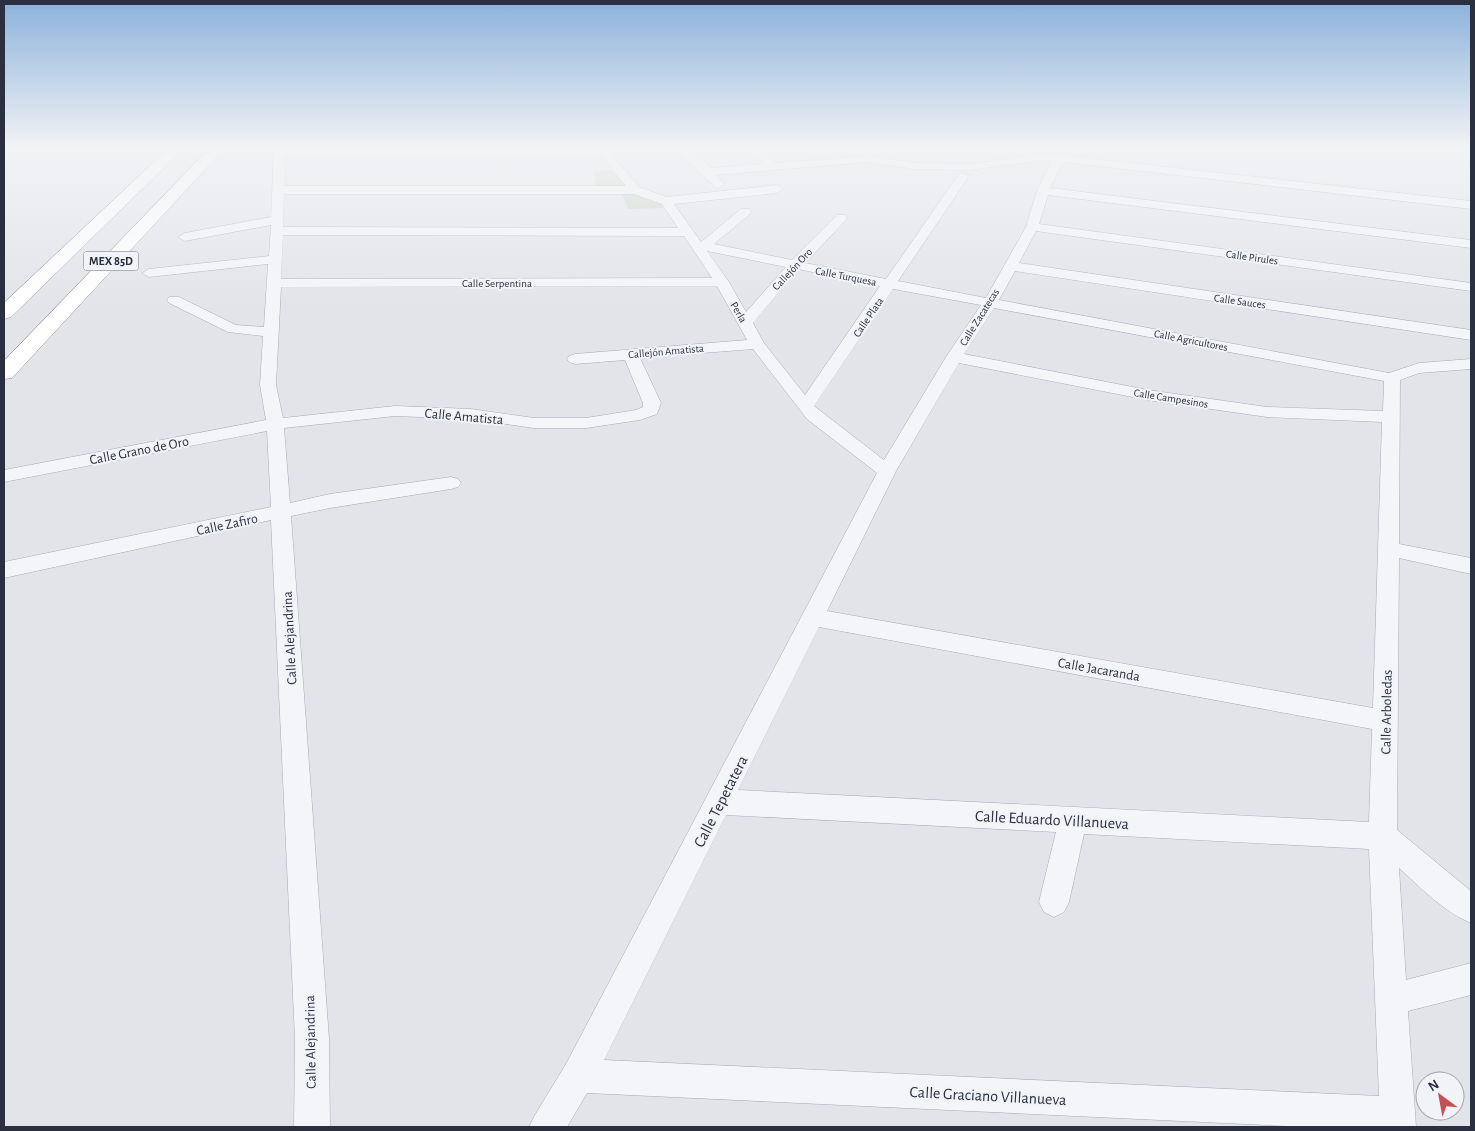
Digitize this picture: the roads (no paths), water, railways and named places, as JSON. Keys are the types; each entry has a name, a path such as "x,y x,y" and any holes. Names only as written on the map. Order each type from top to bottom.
{"highway":[{"name":"MEX 85D","path":"4,313 121,202"},
{"name":"MEX 85D","path":"4,373 167,202"}],"street":[{"name":"Calle Alejandrina","path":"278,202 268,385 275,424 281,513 312,1039 312,1127"},
{"name":"Perla","path":"667,202 701,248 757,344 805,407 887,471"},
{"name":"Calle Plata","path":"805,407 946,202"},
{"name":"Calle Zacatecas","path":"887,471 954,357 991,302 1032,227 1040,202"},
{"path":"1130,202 1471,244"},
{"path":"1448,202 1471,204"},
{"path":"701,248 745,212"},
{"name":"Callejón Oro","path":"745,322 794,266 841,218"},
{"path":"185,237 277,226 688,232"},
{"name":"Calle Pirules","path":"1032,227 1471,288"},
{"name":"Calle Turquesa","path":"701,248 991,302"},
{"path":"148,273 275,259"},
{"name":"Calle Sauces","path":"1010,266 1471,335"},
{"name":"Calle Serpentina","path":"273,283 722,282"},
{"path":"174,300 233,329 272,332"},
{"name":"Calle Agricultores","path":"991,302 1392,378"},
{"name":"Callejón Amatista","path":"575,358 757,344"},
{"name":"Calle Amatista","path":"275,424 395,411 471,414 534,423 586,423 640,415 651,410 652,403 630,354"},
{"name":"Calle Campesinos","path":"954,357 1148,395 1267,412 1391,417"},
{"path":"1392,378 1399,373 1414,369 1471,364"},
{"name":"Calle Arboledas","path":"1392,378 1383,836 1398,1121"},
{"name":"Calle Grano de Oro","path":"4,476 275,424"},
{"name":"Calle Tepetatera","path":"548,1127 578,1076 720,802 887,471"},
{"name":"Calle Zafiro","path":"4,570 281,513 330,501 451,483"},
{"path":"1389,549 1471,566"},
{"name":"Calle Jacaranda","path":"813,617 1386,721"},
{"name":"Calle Eduardo Villanueva","path":"720,802 1383,836"},
{"path":"1054,902 1073,820"},
{"path":"1383,836 1450,893 1471,908"},
{"path":"1391,1000 1471,979"},
{"name":"Calle Graciano Villanueva","path":"578,1076 1398,1121"}]}
